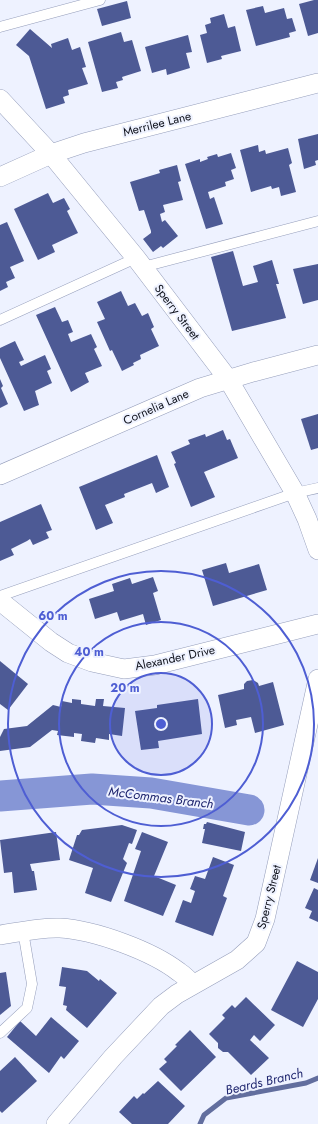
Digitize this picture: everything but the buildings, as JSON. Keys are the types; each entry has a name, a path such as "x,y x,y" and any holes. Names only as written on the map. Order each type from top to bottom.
{"street":[{"name":"Merrilee Lane","path":"0,177 50,154 84,143 318,82"},
{"name":"Sperry Street","path":"0,99 50,154 140,262 228,379 295,493 318,550"},
{"name":"Cornelia Lane","path":"0,475 200,388 228,379 318,356"},
{"name":"Alexander Drive","path":"0,601 51,642 68,653 92,662 124,668 155,665 318,624"},
{"name":"Sperry Street","path":"56,1124 113,1057 161,1006 193,984 237,960 256,943 265,919 318,679"},
{"path":"0,935 23,931 60,928 91,932 129,945 162,960 180,972 193,984"}],"lane":[{"path":"0,27 100,0"},
{"path":"0,320 140,262 318,221"},
{"path":"0,596 295,493 318,488"},
{"path":"0,1033 27,1008 32,984 23,931"}],"waterway":[{"name":"McCommas Branch","path":"0,796 92,789 151,793 249,810"},
{"name":"Beards Branch","path":"200,1124 204,1115 226,1098 306,1083 318,1078"}]}
